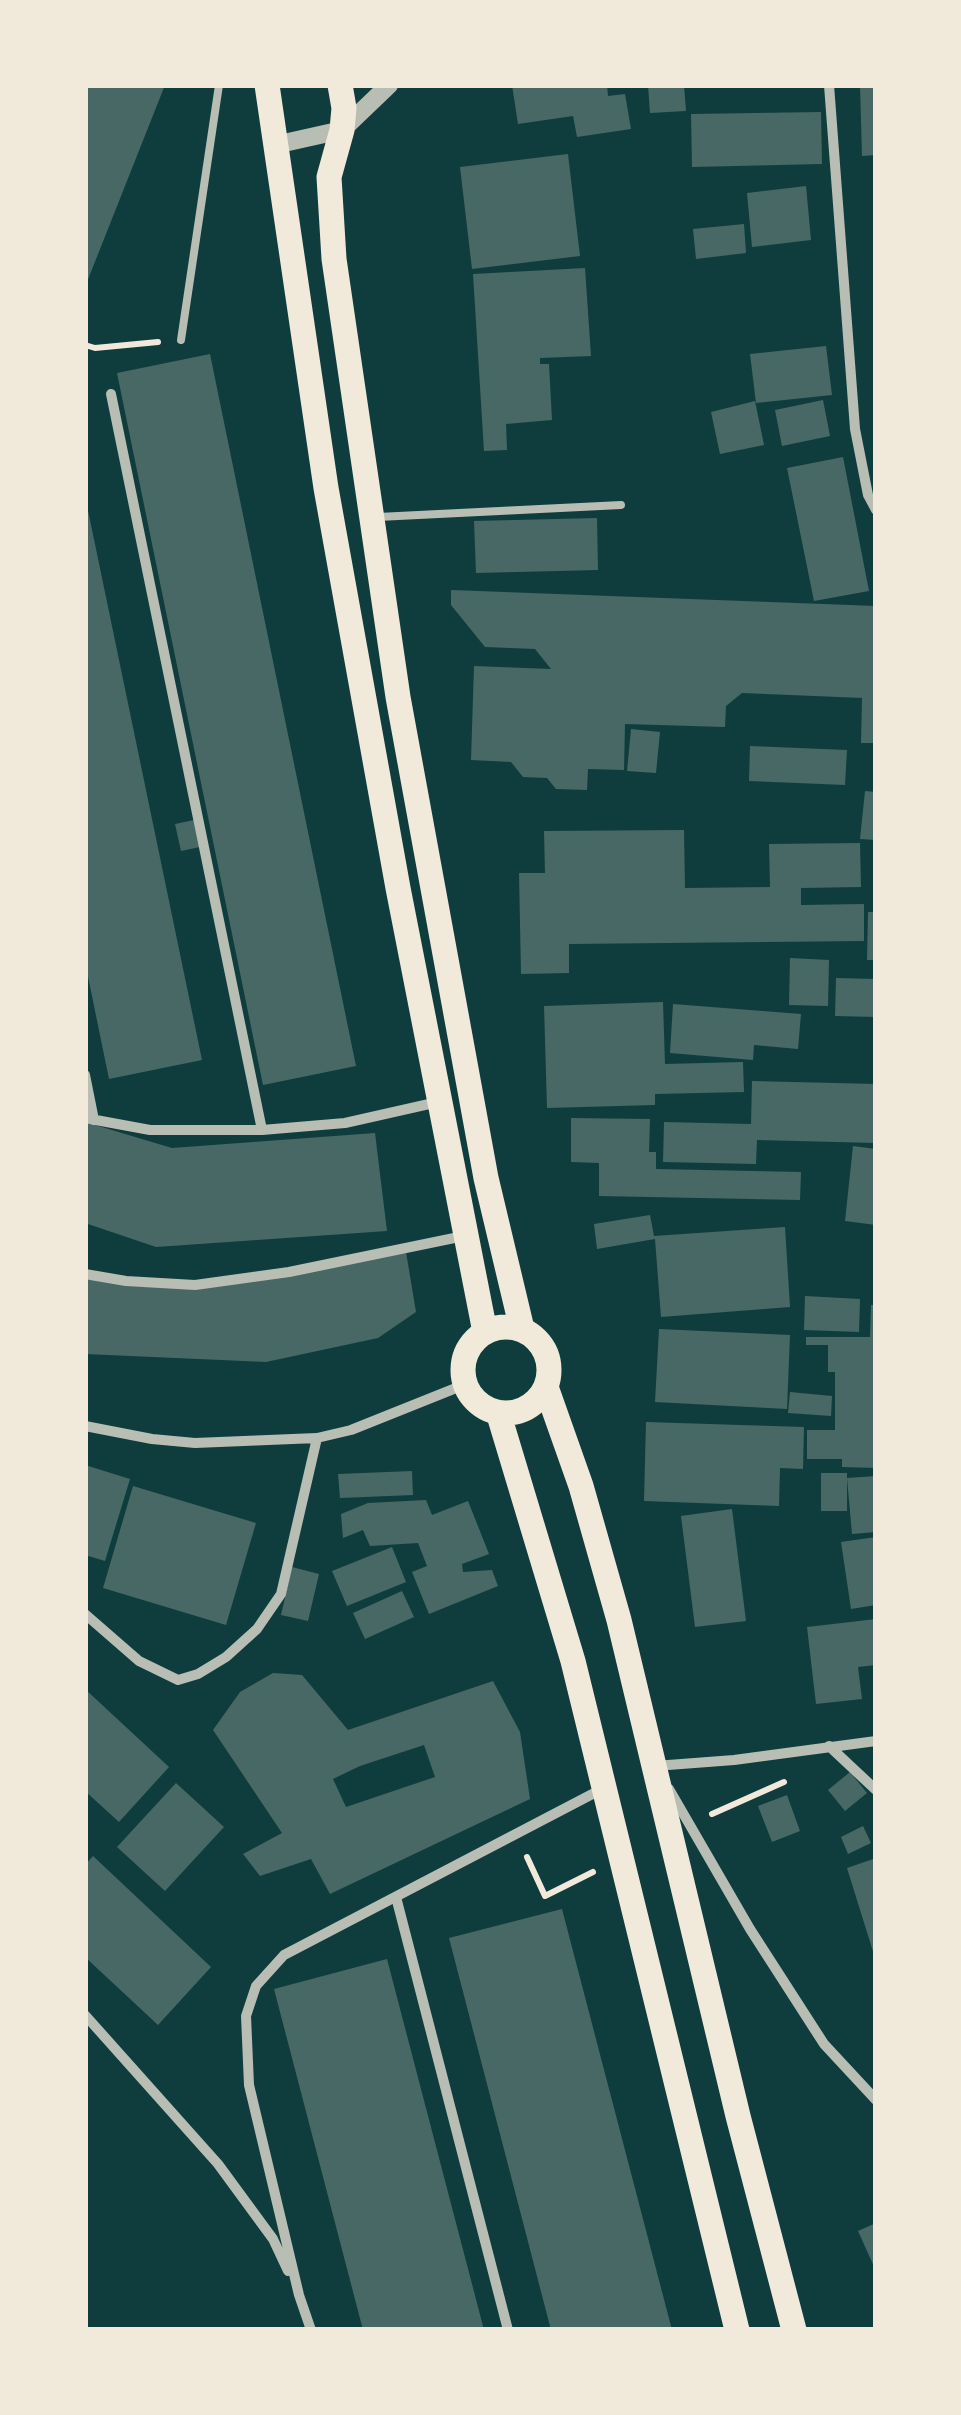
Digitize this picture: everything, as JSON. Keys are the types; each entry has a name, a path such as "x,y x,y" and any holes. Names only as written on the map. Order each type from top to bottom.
{"main road":[{"path":"266,85 329,507 485,1332"},
{"path":"340,85 342,130 329,177 334,259 398,697 486,1178 522,1329"},
{"path":"546,1388 531,1405 510,1413 498,1412 478,1402 466,1384 464,1360 475,1340 496,1328 522,1329 532,1334 546,1353 546,1388 581,1486 655,1764 738,2116 794,2330"},
{"path":"498,1412 574,1661 736,2330"}],"street":[{"path":"275,145 342,130 390,85"},
{"path":"829,85 855,429 868,494 876,510"},
{"path":"111,394 262,1130"},
{"path":"85,1075 89,1119 150,1130 262,1130 345,1123 439,1102"},
{"path":"85,1274 195,1286 289,1272 465,1236"},
{"path":"85,1426 152,1440 196,1443 317,1438 350,1430 466,1384"},
{"path":"85,1614 138,1661 178,1680 198,1674 226,1657 257,1630 281,1594 317,1438"},
{"path":"876,1741 734,1760 655,1764 750,1929 824,2044 876,2100"},
{"path":"829,1746 876,1790"},
{"path":"299,2295 249,2085 246,2016 256,1986 284,1955 604,1788"},
{"path":"396,1896 508,2330"},
{"path":"85,2015 218,2164 274,2239 312,2330"}],"lane":[{"path":"181,340 220,85"},
{"path":"373,517 621,505"}],"path":[{"path":"85,346 181,340"},
{"path":"732,1804 784,1782"},
{"path":"526,1857 545,1896"}],"building":[{"path":"85,85 165,85 85,287"},
{"path":"512,85 607,85 608,96 625,94 631,129 577,137 573,116 518,124"},
{"path":"648,85 684,85 686,111 650,113"},
{"path":"860,85 876,85 876,155 862,156"},
{"path":"821,112 822,164 692,167 691,114"},
{"path":"568,154 580,256 472,269 460,167"},
{"path":"806,186 811,240 752,247 747,193"},
{"path":"744,224 746,253 696,259 693,229"},
{"path":"585,268 591,356 540,358 540,364 549,364 552,420 506,424 507,450 484,451 473,274"},
{"path":"826,346 832,395 756,403 750,354"},
{"path":"210,354 356,1066 263,1085 117,373"},
{"path":"823,400 830,436 782,446 775,410"},
{"path":"755,401 764,445 720,454 711,412"},
{"path":"843,457 869,591 814,601 787,468"},
{"path":"85,496 202,1060 109,1079 85,962"},
{"path":"597,518 598,570 476,573 474,521"},
{"path":"451,590 876,606 876,743 861,743 862,698 742,693 726,706 725,727 625,724 624,770 588,769 587,790 556,789 547,778 523,777 511,762 471,760 474,666 551,669 535,649 485,647 451,605"},
{"path":"631,729 660,732 656,773 627,771"},
{"path":"750,746 847,750 845,785 749,781"},
{"path":"865,791 876,792 876,840 860,839"},
{"path":"194,820 200,847 181,851 175,824"},
{"path":"684,830 685,888 770,887 769,844 860,843 861,887 801,888 801,905 864,904 864,941 569,944 569,973 521,974 519,873 545,873 544,831"},
{"path":"868,912 876,912 876,960 867,960"},
{"path":"790,958 829,960 828,1006 789,1005"},
{"path":"836,978 876,979 876,1017 835,1016"},
{"path":"663,1002 665,1064 743,1062 744,1092 655,1094 655,1105 547,1108 544,1006"},
{"path":"673,1004 801,1014 798,1049 754,1045 753,1060 670,1053"},
{"path":"752,1081 876,1084 876,1143 757,1140 756,1164 663,1162 664,1122 751,1124"},
{"path":"571,1118 650,1119 649,1152 656,1152 656,1169 801,1172 800,1200 599,1196 599,1163 571,1162"},
{"path":"85,1122 172,1148 375,1133 387,1231 156,1247 85,1223"},
{"path":"853,1146 876,1149 876,1225 845,1221"},
{"path":"650,1215 654,1236 785,1227 790,1307 661,1317 655,1239 597,1249 594,1224"},
{"path":"406,1252 416,1312 378,1338 266,1362 85,1354 85,1279 201,1288"},
{"path":"805,1296 860,1299 859,1332 804,1330"},
{"path":"871,1305 876,1305 876,1468 842,1467 842,1459 807,1459 807,1430 835,1430 835,1372 828,1372 828,1345 806,1345 806,1337 870,1337"},
{"path":"659,1329 790,1335 787,1409 655,1402"},
{"path":"790,1392 832,1396 831,1416 788,1413"},
{"path":"646,1422 804,1427 803,1469 780,1468 779,1506 644,1501"},
{"path":"85,1465 130,1479 105,1561 85,1555"},
{"path":"412,1471 413,1495 340,1498 338,1474"},
{"path":"821,1473 847,1473 847,1511 821,1511"},
{"path":"876,1476 876,1532 852,1534 847,1478"},
{"path":"133,1486 256,1523 226,1625 103,1588"},
{"path":"426,1500 432,1515 468,1501 489,1554 462,1564 463,1572 492,1570 498,1586 429,1614 412,1572 427,1566 418,1543 370,1546 363,1530 343,1538 341,1514 368,1503"},
{"path":"732,1509 746,1621 695,1627 681,1516"},
{"path":"876,1537 876,1605 851,1609 841,1542"},
{"path":"392,1547 406,1582 347,1606 332,1571"},
{"path":"292,1567 319,1574 308,1621 281,1615"},
{"path":"402,1591 414,1617 365,1639 353,1613"},
{"path":"876,1619 876,1665 858,1667 862,1699 816,1704 807,1627"},
{"path":"273,1673 302,1675 348,1730 493,1681 520,1732 530,1799 330,1894 311,1859 260,1876 243,1854 282,1833 213,1730 240,1692","holes":["424,1745 435,1777 346,1807 333,1779"]},
{"path":"85,1689 169,1767 119,1822 85,1791"},
{"path":"850,1772 867,1793 845,1811 828,1790"},
{"path":"176,1783 224,1827 165,1891 117,1847"},
{"path":"787,1795 800,1831 772,1842 758,1806"},
{"path":"863,1826 871,1843 848,1854 841,1837"},
{"path":"93,1856 211,1967 158,2025 85,1957 85,1865"},
{"path":"876,1858 876,1958 875,1958 847,1868"},
{"path":"562,1909 672,2330 551,2330 449,1938"},
{"path":"387,1959 484,2330 363,2330 274,1989"},
{"path":"876,2223 876,2271 858,2231"}]}
